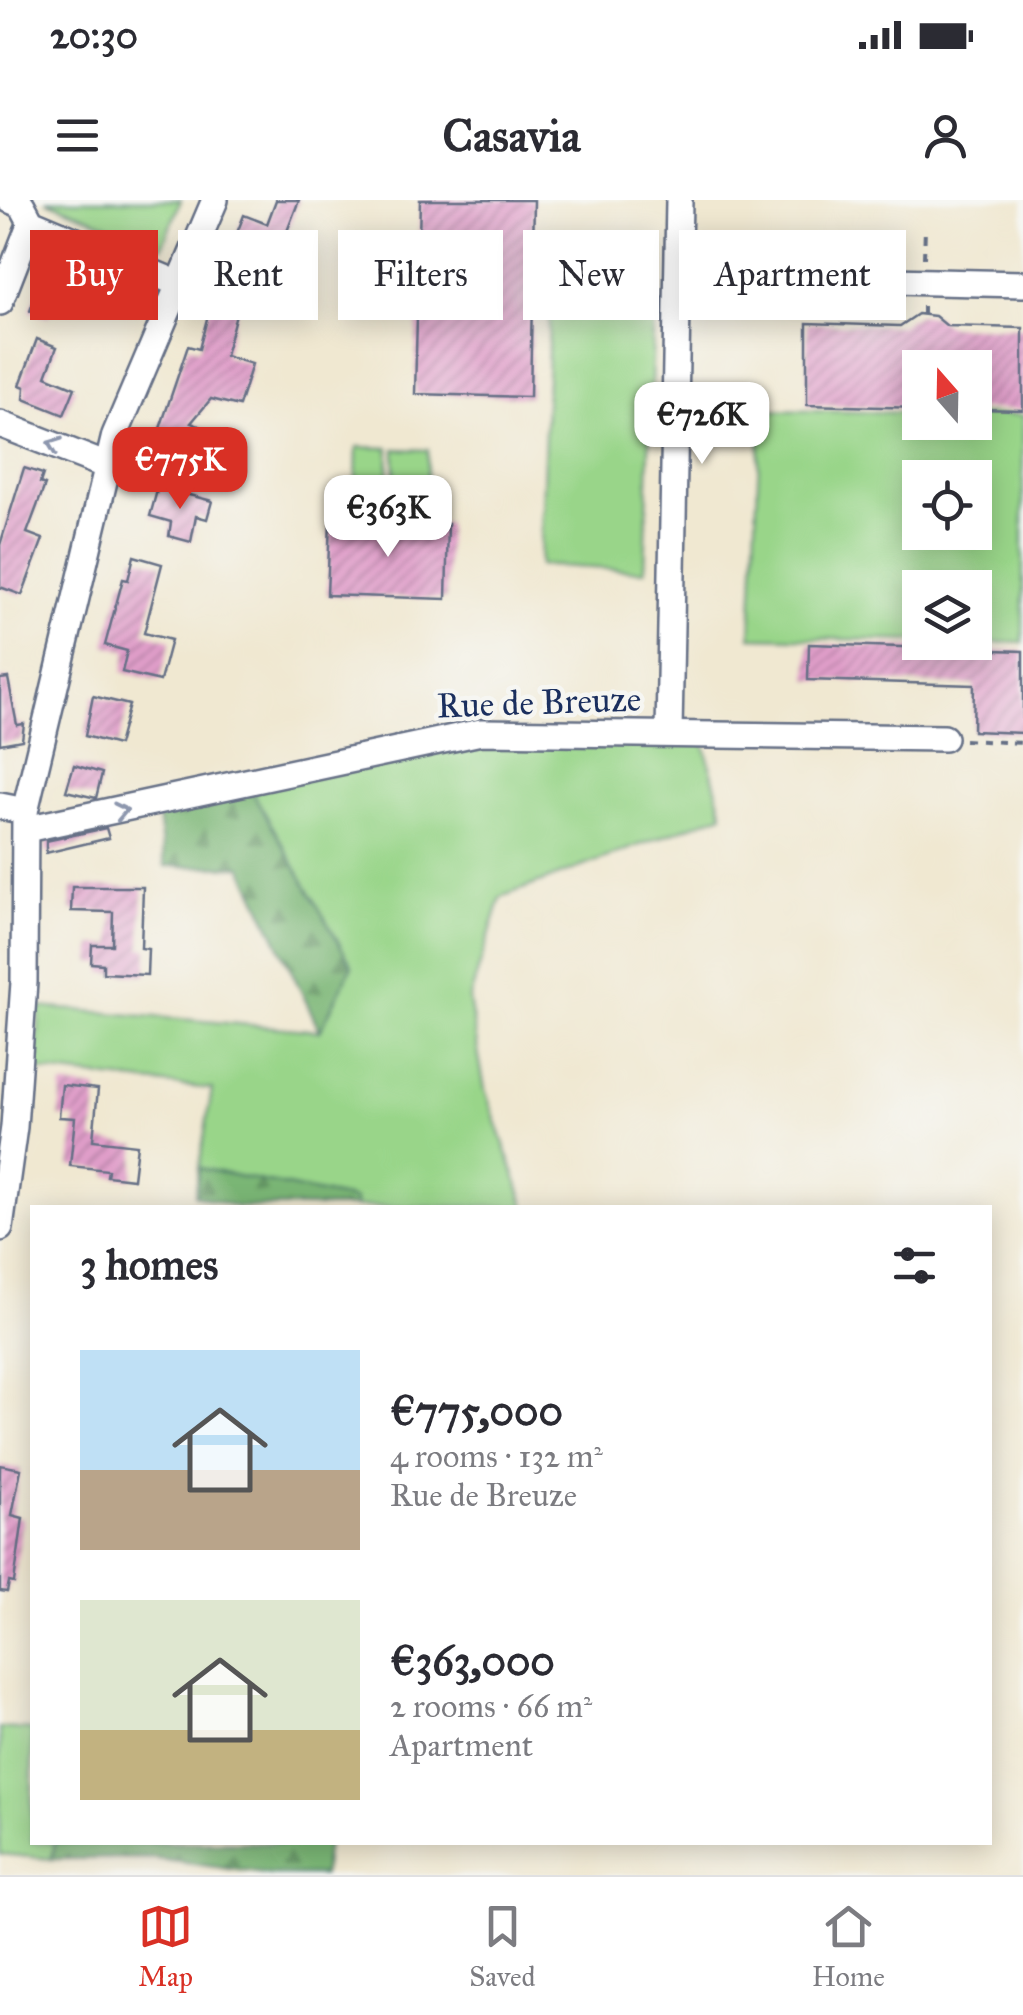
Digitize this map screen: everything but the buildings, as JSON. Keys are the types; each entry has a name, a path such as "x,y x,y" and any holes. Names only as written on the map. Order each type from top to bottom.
{"street":[{"path":"0,1228 14,1127 24,982 17,815 114,435 177,282 216,200"},
{"path":"669,732 679,200"},
{"path":"0,302 22,207 177,282"},
{"path":"678,276 1023,284"},
{"path":"0,424 107,466"},
{"name":"Rue de Breuze","path":"17,815 453,735 550,730 944,738"}],"path":[{"path":"944,738 1023,742"}],"green space":[{"path":"46,200 181,200 162,247 158,245 158,230 120,230"},
{"path":"549,320 653,320 645,571 540,565"},
{"path":"761,410 902,413 902,440 992,440 992,414 1023,415 1023,643 992,642 992,570 902,570 902,641 751,637"},
{"path":"357,447 389,448 387,511 355,510"},
{"path":"395,449 428,450 426,512 394,512"},
{"path":"457,743 704,743 723,814 501,897 469,1000 485,1090 525,1205 355,1205 355,1200 199,1168 212,1089 35,1070 40,1007 320,1031 352,966 252,791"},
{"path":"252,791 352,966 320,1031 242,867 165,866 157,811"},
{"path":"199,1168 355,1200 355,1205 230,1205 195,1195"},
{"path":"0,1728 30,1730 30,1845 55,1845 52,1859 0,1854"},
{"path":"54,1845 327,1845 323,1875 273,1875 151,1858 52,1859"}]}
